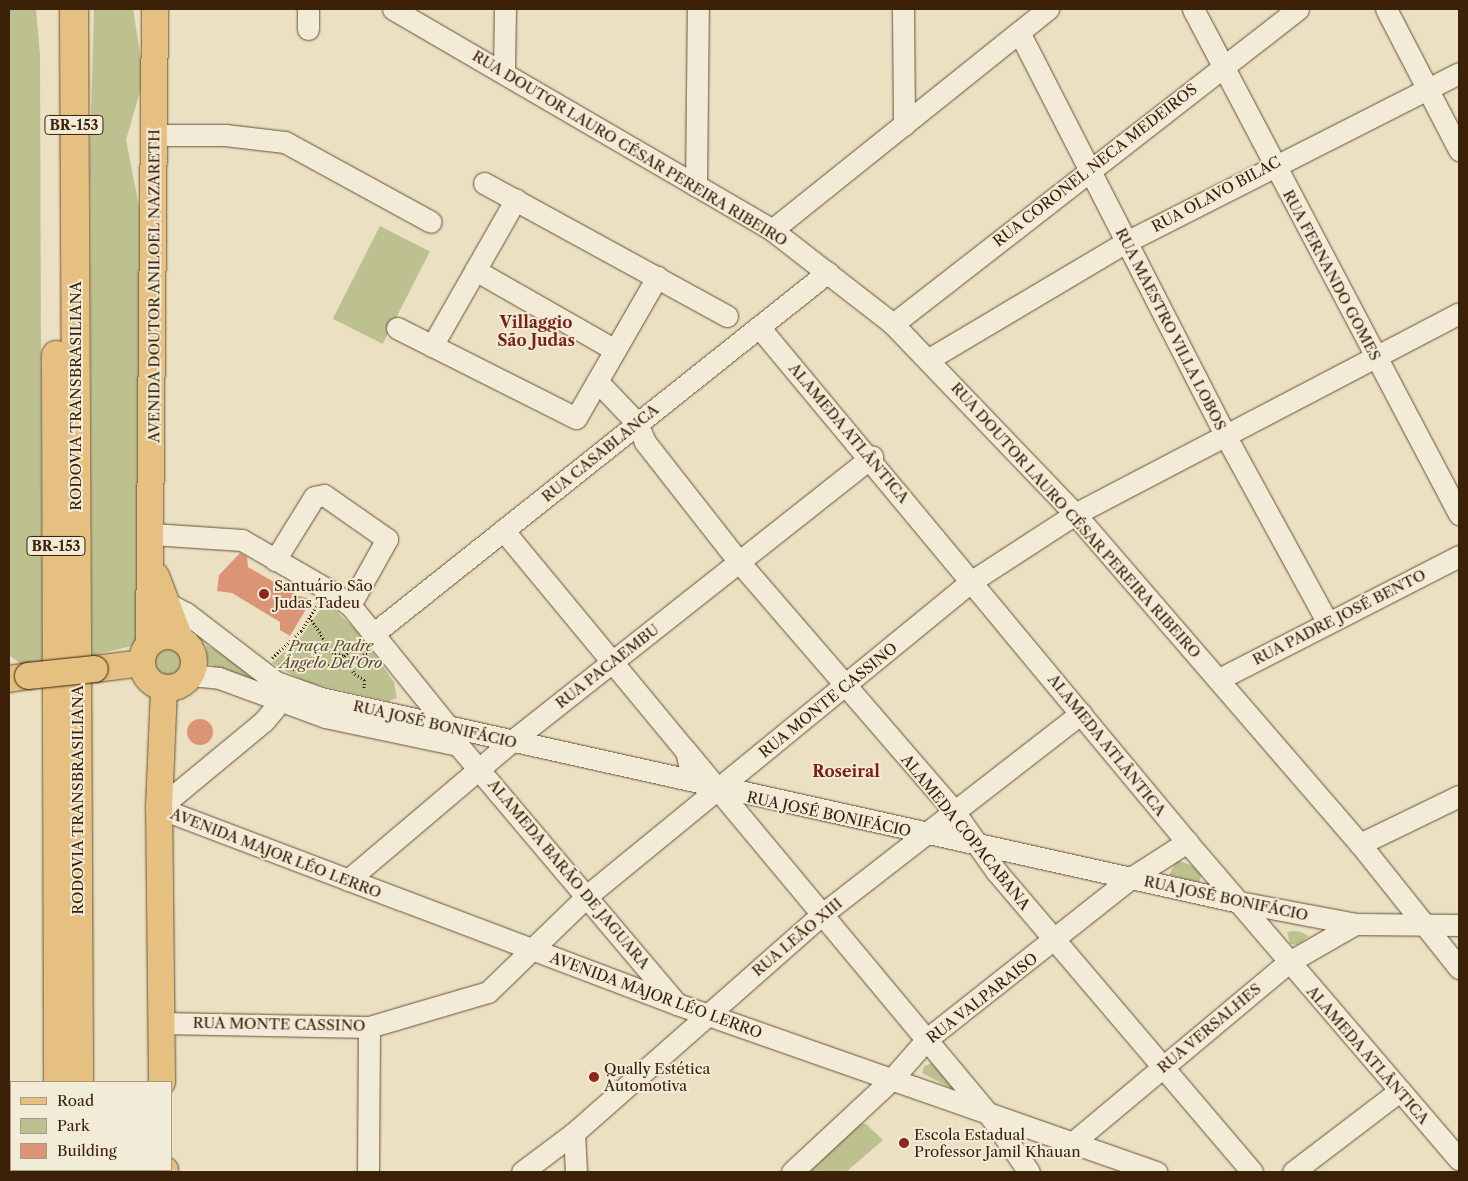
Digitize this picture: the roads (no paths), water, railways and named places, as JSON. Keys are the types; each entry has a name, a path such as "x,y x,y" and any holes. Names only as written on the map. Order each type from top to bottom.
{"highway":[{"name":"RODOVIA TRANSBRASILIANA","path":"57,9 58,1081"},
{"name":"RODOVIA TRANSBRASILIANA","path":"74,9 79,1081"}],"main road":[{"name":"AVENIDA DOUTOR ANILOEL NAZARETH","path":"146,654 152,564 156,9"},
{"name":"AVENIDA DOUTOR ANILOEL NAZARETH","path":"152,564 163,601 183,641"},
{"path":"18,678 94,668 146,654 164,637 183,641 194,658 191,675 178,686 164,688 148,679 146,654"},
{"path":"162,1081 159,808 164,688"}],"street":[{"name":"RUA DOUTOR LAURO CÉSAR PEREIRA RIBEIRO","path":"393,9 504,71 772,230 894,324 1074,514 1219,679 1360,844 1425,928 1459,968"},
{"path":"504,9 504,71"},
{"path":"696,186 698,9"},
{"path":"903,9 904,124"},
{"path":"772,230 1048,9"},
{"name":"RUA FERNANDO GOMES","path":"1192,9 1224,64 1374,357 1459,514"},
{"name":"RUA CORONEL NECA MEDEIROS","path":"894,324 1089,168 1298,9"},
{"path":"1386,9 1459,150"},
{"name":"RUA MAESTRO VILLA LOBOS","path":"1019,32 1225,435 1328,624"},
{"name":"RUA OLAVO BILAC","path":"929,359 1126,242 1274,164 1459,73"},
{"path":"155,135 225,135 285,142 432,222"},
{"path":"484,183 727,316"},
{"path":"432,346 516,199"},
{"path":"475,270 615,350"},
{"name":"RUA CASABLANCA","path":"370,641 503,530 636,432 759,327 828,272"},
{"path":"397,328 576,418 657,277"},
{"name":"RUA MONTE CASSINO","path":"162,1023 369,1027 488,992 530,949 588,895 972,582 1074,514 1459,313"},
{"name":"ALAMEDA ATLÂNTICA","path":"759,327 872,458 1187,842 1398,1092 1459,1159"},
{"name":"ALAMEDA COPACABANA","path":"593,388 636,432 740,563 953,810 981,846 988,862 1160,1067 1252,1172"},
{"name":"RUA PACAEMBU","path":"348,880 512,741 872,458"},
{"path":"275,560 314,497 324,494 387,539 350,605"},
{"path":"503,530 609,663 718,789 821,916 927,1039 990,1116 1029,1172"},
{"path":"152,534 242,540 327,588 350,605 370,641 414,684 447,725"},
{"name":"RUA PADRE JOSÉ BENTO","path":"1219,679 1459,556"},
{"name":"RUA JOSÉ BONIFÁCIO","path":"163,601 186,613 217,640 276,679 321,698 447,725 691,783 1239,902 1355,924 1425,928 1459,925"},
{"path":"183,641 200,637 217,640"},
{"name":"RUA JOSÉ BONIFÁCIO","path":"191,675 218,678 276,679 458,745 480,768"},
{"path":"159,808 264,721 276,679"},
{"path":"385,711 410,701 414,684"},
{"name":"RUA LEÃO XIII","path":"522,1172 574,1133 706,1014 821,916 921,834 1081,713"},
{"path":"684,817 691,783 686,752"},
{"name":"ALAMEDA BARÃO DE JAGUARA","path":"480,768 588,895 677,1004"},
{"path":"1360,844 1459,796"},
{"name":"AVENIDA MAJOR LÉO LERRO","path":"159,808 677,1004 892,1079 990,1116 1156,1172"},
{"name":"RUA VALPARAISO","path":"792,1172 892,1079 927,1039 1056,941 1131,878 1187,842"},
{"name":"RUA VERSALHES","path":"1071,1144 1160,1067 1288,962 1355,924"},
{"path":"368,1172 369,1027"},
{"path":"1293,1172 1398,1092"},
{"path":"574,1133 576,1172"}],"place":[{"name":"Santuário São Judas Tadeu","path":"264,594"},
{"name":"Qually Estética Automotiva","path":"594,1077"},
{"name":"Escola Estadual Professor Jamil Khauan","path":"904,1143"}],"district":[{"name":"Villaggio São Judas","path":"536,331"},
{"name":"Roseiral","path":"846,771"}],"park label":[{"name":"Praça Padre Ângelo Del'Oro","path":"331,654"}]}
